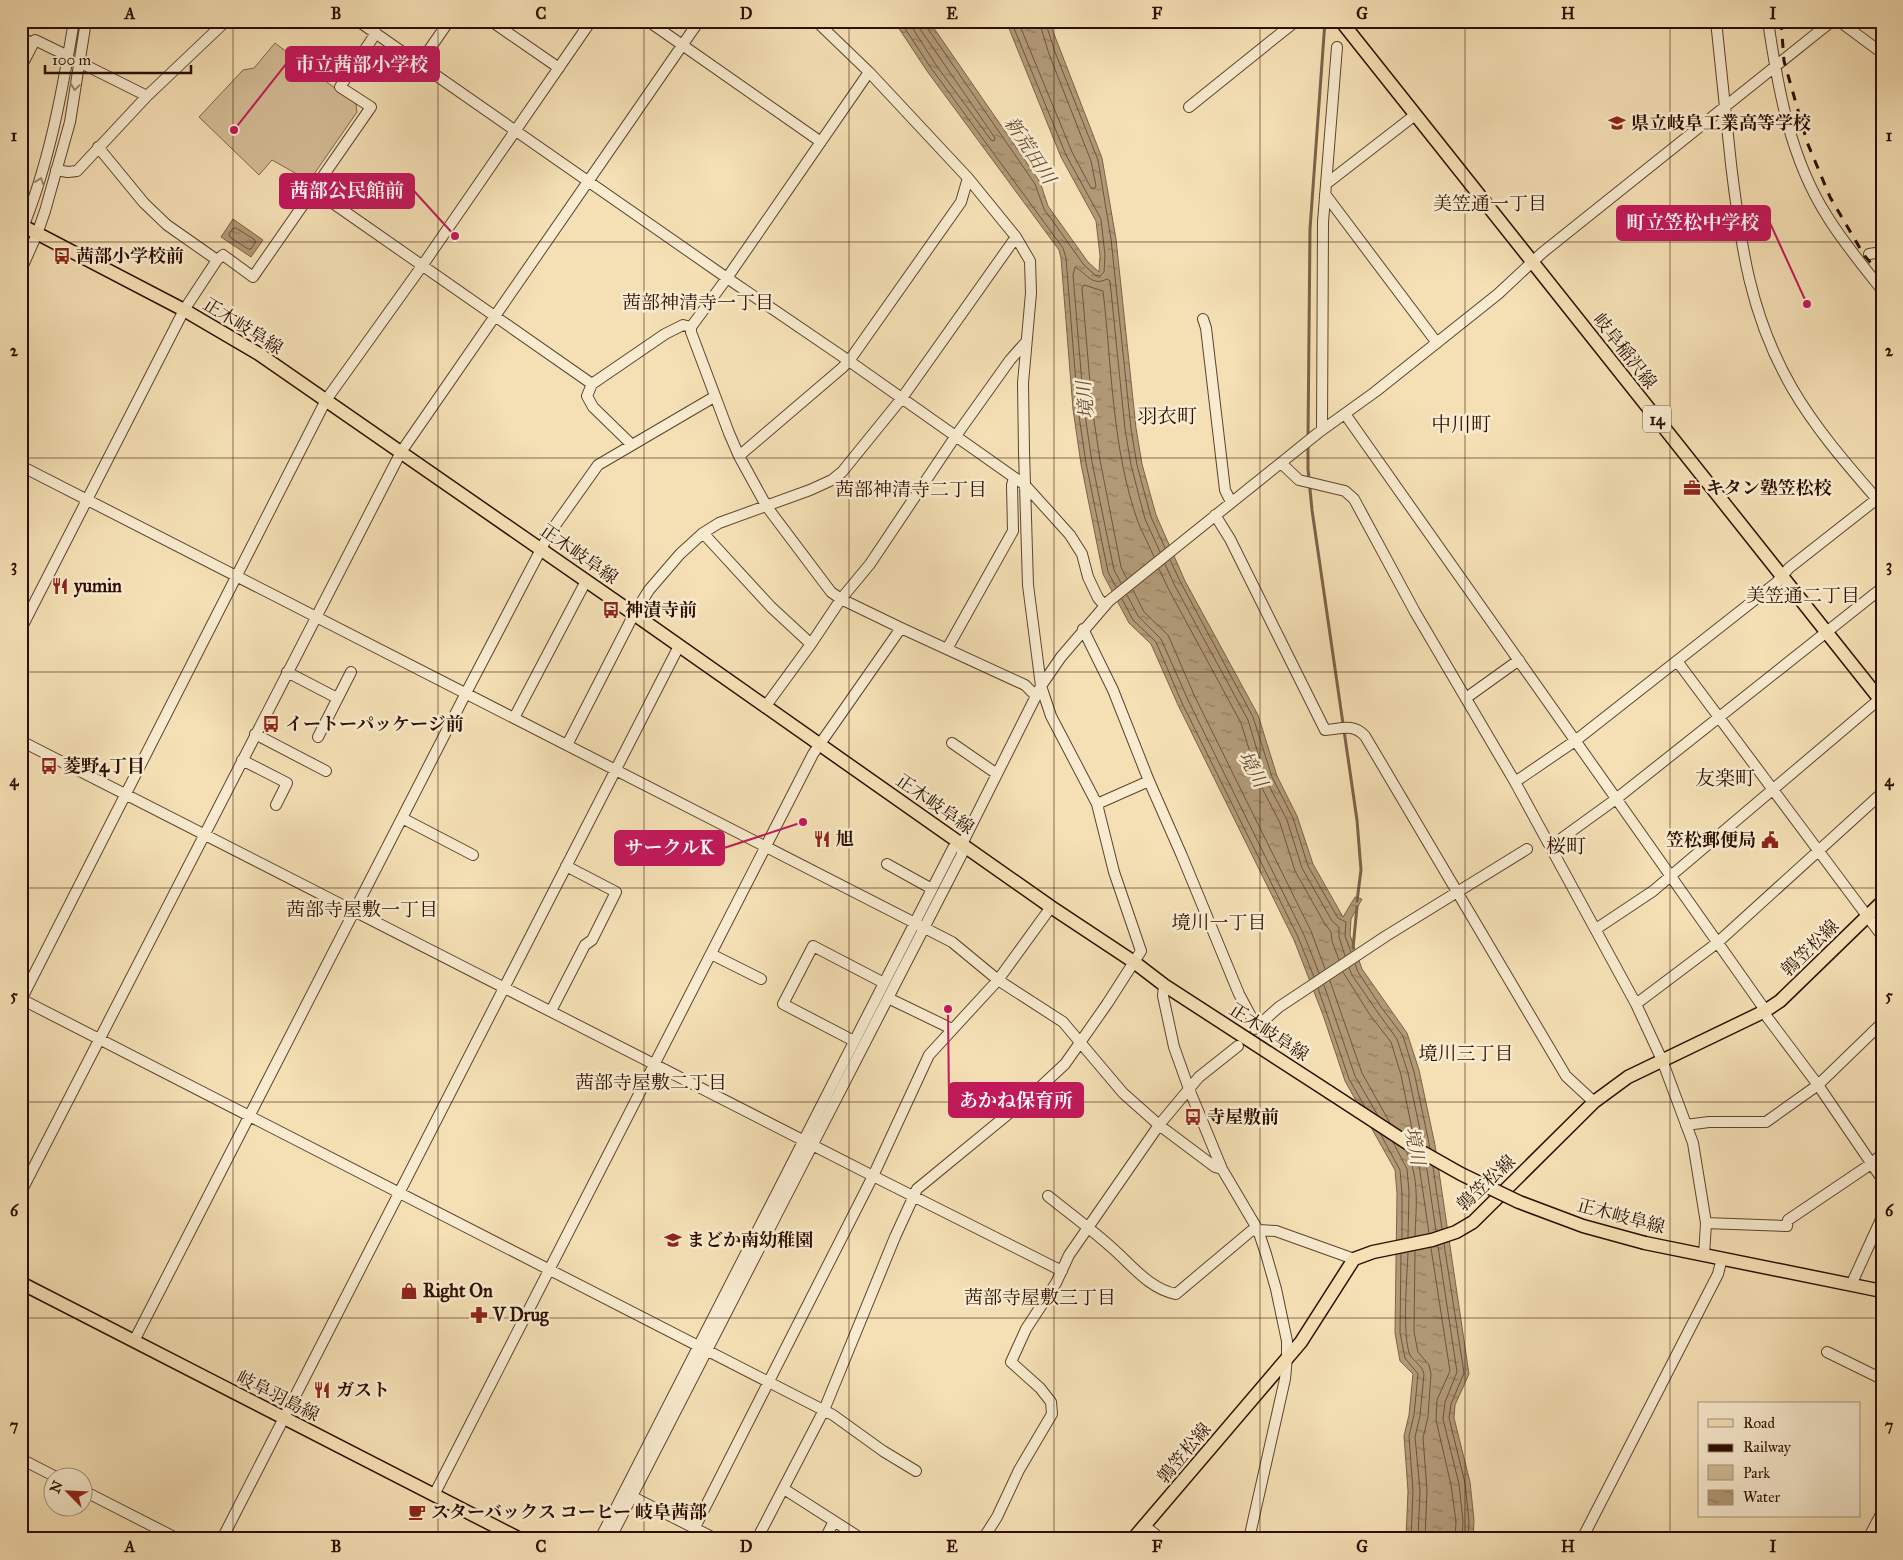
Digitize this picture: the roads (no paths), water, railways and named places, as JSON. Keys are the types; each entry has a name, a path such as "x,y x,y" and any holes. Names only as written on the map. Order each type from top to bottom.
{"main road":[{"name":"岐阜稲沢線","path":"1342,21 1881,699"},
{"name":"正木岐阜線","path":"22,228 184,310 259,354 634,614 1050,907 1415,1148 1461,1174 1519,1202 1583,1226 1645,1243 1882,1291"},
{"name":"鶉笠松線","path":"1134,1539 1301,1342 1354,1260 1373,1252 1432,1240 1456,1232 1473,1222 1594,1102 1628,1077 1765,1011 1780,1001 1882,902"},
{"name":"岐阜羽島線","path":"21,1283 520,1539"}],"street":[{"path":"22,228 46,162 74,21"},
{"path":"21,270 37,234 70,122 86,21"},
{"path":"56,170 68,172 78,170 147,96 226,21"},
{"path":"358,21 420,62 727,278 849,360 1025,486 1070,535 1082,554 1088,577 1098,598 1107,603"},
{"path":"420,62 449,21"},
{"path":"491,21 559,68"},
{"path":"591,21 422,266 326,400 21,999 824,1410 916,1471"},
{"path":"648,21 821,142"},
{"path":"21,1192 401,452 699,21"},
{"path":"757,1539 824,1410 917,1188 1035,1092 1064,1064 1141,952 1114,872 1097,804 1039,691 1028,586 1022,383 1032,278 1030,261 1016,237 968,178 869,72 816,21"},
{"path":"1189,106 1296,21"},
{"path":"1515,782 1575,741 1776,583 1789,568 1880,500 1824,437 1792,389 1762,324 1746,273 1716,21"},
{"path":"1768,21 1783,112 1802,166 1819,203 1828,217 1882,290"},
{"path":"808,1143 854,1041 884,983 962,854 962,844 1039,691 1061,657 1083,629 1107,603 1176,546 1320,431 1437,343 1498,294 1532,262 1832,21"},
{"path":"1839,21 1882,53"},
{"path":"21,629 184,310 223,255 254,277 371,107 340,87 376,33"},
{"path":"21,37 33,44"},
{"path":"21,67 35,40 68,56"},
{"path":"1320,431 1323,222 1337,47"},
{"path":"79,62 147,96"},
{"path":"869,72 691,327 691,332 714,397 739,456 766,507 831,592 841,599 901,628 1039,691"},
{"path":"1325,189 1415,115"},
{"path":"98,147 144,203 167,225 218,260"},
{"path":"739,456 849,360 961,202 968,178"},
{"path":"1325,189 1437,343"},
{"path":"314,190 592,384"},
{"path":"567,745 634,614 649,590 680,554 703,534 719,524 832,480 842,472 902,398 1016,237"},
{"path":"1869,254 1882,252"},
{"path":"1203,319 1206,328 1225,490 1231,502"},
{"path":"632,446 593,407 587,396 592,384 665,334 683,325 691,327"},
{"path":"765,707 841,599 870,564 955,437 1010,360 1025,343"},
{"path":"1010,360 1022,383"},
{"path":"134,1342 540,549 598,466 714,397"},
{"path":"1345,414 1718,943 1765,1011 1767,1017 1818,1084 1882,1179"},
{"path":"1281,463 1299,480 1345,492 1354,499 1415,612 1515,782 1596,929 1636,1004 1662,1060 1695,1151 1706,1223 1704,1254"},
{"path":"21,466 952,942 998,980 1063,1022 1123,1093 1159,1125 1215,1168 1222,1169"},
{"path":"947,649 1013,531 1012,485 1014,478"},
{"path":"1215,516 1230,540 1325,730 1359,729 1365,736 1566,1076 1594,1102"},
{"path":"703,534 771,607 811,644"},
{"path":"514,718 586,581"},
{"path":"1551,846 1616,799 1882,588"},
{"path":"434,1495 765,846 819,744 901,628"},
{"path":"1083,629 1113,690 1149,781 1239,994 1255,1027 1279,1007 1384,938 1528,849"},
{"path":"222,1539 679,646"},
{"path":"1466,698 1519,660"},
{"path":"1676,662 1882,936"},
{"path":"287,672 337,698"},
{"path":"318,737 351,672"},
{"path":"1596,929 1653,890 1881,699"},
{"path":"255,734 326,771"},
{"path":"21,741 808,1143 1062,1270"},
{"path":"952,743 997,774"},
{"path":"242,760 287,783 276,805"},
{"path":"1097,804 1149,781"},
{"path":"1636,1004 1718,943 1882,793"},
{"path":"402,818 473,854"},
{"path":"600,1539 628,1494 808,1143 888,998 920,925 932,889 953,848 962,844"},
{"path":"887,864 932,889"},
{"path":"551,1012 585,945 592,940 616,892 566,866"},
{"path":"689,1539 873,1176 930,1054 998,980 1050,907"},
{"path":"854,1041 783,1004 787,996 813,946 884,983"},
{"path":"711,954 761,979"},
{"path":"1164,984 1163,996 1174,1047 1189,1090 1222,1169 1258,1230 1276,1289 1287,1341 1285,1379 1248,1539"},
{"path":"888,998 952,1030"},
{"path":"1686,1125 1710,1122 1766,1122 1818,1084 1882,1023"},
{"path":"983,1539 997,1517 1019,1470 1045,1430 1052,1414 1051,1402 1040,1388 1011,1362 1026,1329 1056,1283 1069,1255 1159,1125 1199,1077 1238,1046"},
{"path":"1706,1223 1787,1226 1788,1220 1871,1164 1882,1154"},
{"path":"1048,1196 1112,1248 1132,1268 1168,1292 1176,1294 1251,1231 1276,1231 1354,1260"},
{"path":"1851,1285 1882,1217"},
{"path":"1582,1539 1718,1274 1722,1258"},
{"path":"1827,1352 1882,1379"},
{"path":"21,1459 42,1470"},
{"path":"784,1489 862,1539"},
{"path":"628,1494 716,1539"},
{"path":"610,1539 628,1494"},
{"path":"92,1495 178,1539"},
{"path":"1868,1539 1882,1512"},
{"path":"825,1539 834,1521"},
{"path":"1145,1526 1160,1539"}],"water":[{"name":"境川","path":"894,21 929,21 1040,182 1048,206 1088,262 1099,272 1100,256 1096,221 1061,157 1006,21 1049,21 1102,158 1116,239 1136,428 1142,464 1156,515 1185,581 1258,715 1277,776 1297,816 1313,864 1343,917 1355,897 1362,899 1351,919 1350,935 1362,969 1407,1033 1419,1070 1435,1145 1469,1374 1455,1405 1454,1418 1470,1482 1474,1520 1473,1539 1406,1539 1408,1491 1404,1436 1409,1415 1413,1374 1400,1361 1395,1333 1397,1193 1395,1170 1345,1081 1323,1015 1294,940 1178,705 1151,644 1129,623 1103,574 1081,464 1073,409 1059,250 927,71"},
{"path":"233,219 263,240 251,257 221,237"}],"waterway":[{"path":"1308,438 1310,229 1325,21"},
{"path":"1308,444 1308,469 1312,510 1357,820 1361,870 1357,901"},
{"path":"1353,948 1357,907"}],"railway":[{"path":"1781,21 1784,61 1807,142 1830,197 1864,255 1882,276"}],"place":[{"name":"県立岐阜工業高等学校","path":"1617,123"},
{"name":"市立茜部小学校","path":"234,130"},
{"name":"茜部公民館前","path":"455,236"},
{"name":"茜部小学校前","path":"62,256"},
{"name":"町立笠松中学校","path":"1807,304"},
{"name":"キタン塾笠松校","path":"1692,488"},
{"name":"yumin","path":"60,586"},
{"name":"神漬寺前","path":"611,610"},
{"name":"イートーパッケージ前","path":"271,724"},
{"name":"菱野4丁目","path":"49,766"},
{"name":"サークルK","path":"803,822"},
{"name":"旭","path":"822,839"},
{"name":"笠松郵便局","path":"1770,840"},
{"name":"あかね保育所","path":"948,1009"},
{"name":"寺屋敷前","path":"1193,1117"},
{"name":"まどか南幼稚園","path":"673,1240"},
{"name":"Right On","path":"409,1291"},
{"name":"V Drug","path":"479,1315"},
{"name":"ガスト","path":"322,1390"},
{"name":"スターバックス コーヒー 岐阜茜部","path":"417,1512"}],"district":[{"name":"美笠通一丁目","path":"1490,203"},
{"name":"茜部神清寺一丁目","path":"698,302"},
{"name":"羽衣町","path":"1167,416"},
{"name":"中川町","path":"1461,424"},
{"name":"茜部神清寺二丁目","path":"911,489"},
{"name":"美笠通二丁目","path":"1803,595"},
{"name":"友楽町","path":"1725,778"},
{"name":"桜町","path":"1566,846"},
{"name":"茜部寺屋敷一丁目","path":"362,909"},
{"name":"境川一丁目","path":"1219,922"},
{"name":"境川三丁目","path":"1466,1053"},
{"name":"茜部寺屋敷二丁目","path":"651,1082"},
{"name":"茜部寺屋敷三丁目","path":"1040,1297"}],"water label":[{"name":"新荒田川","path":"1030,150"}]}
